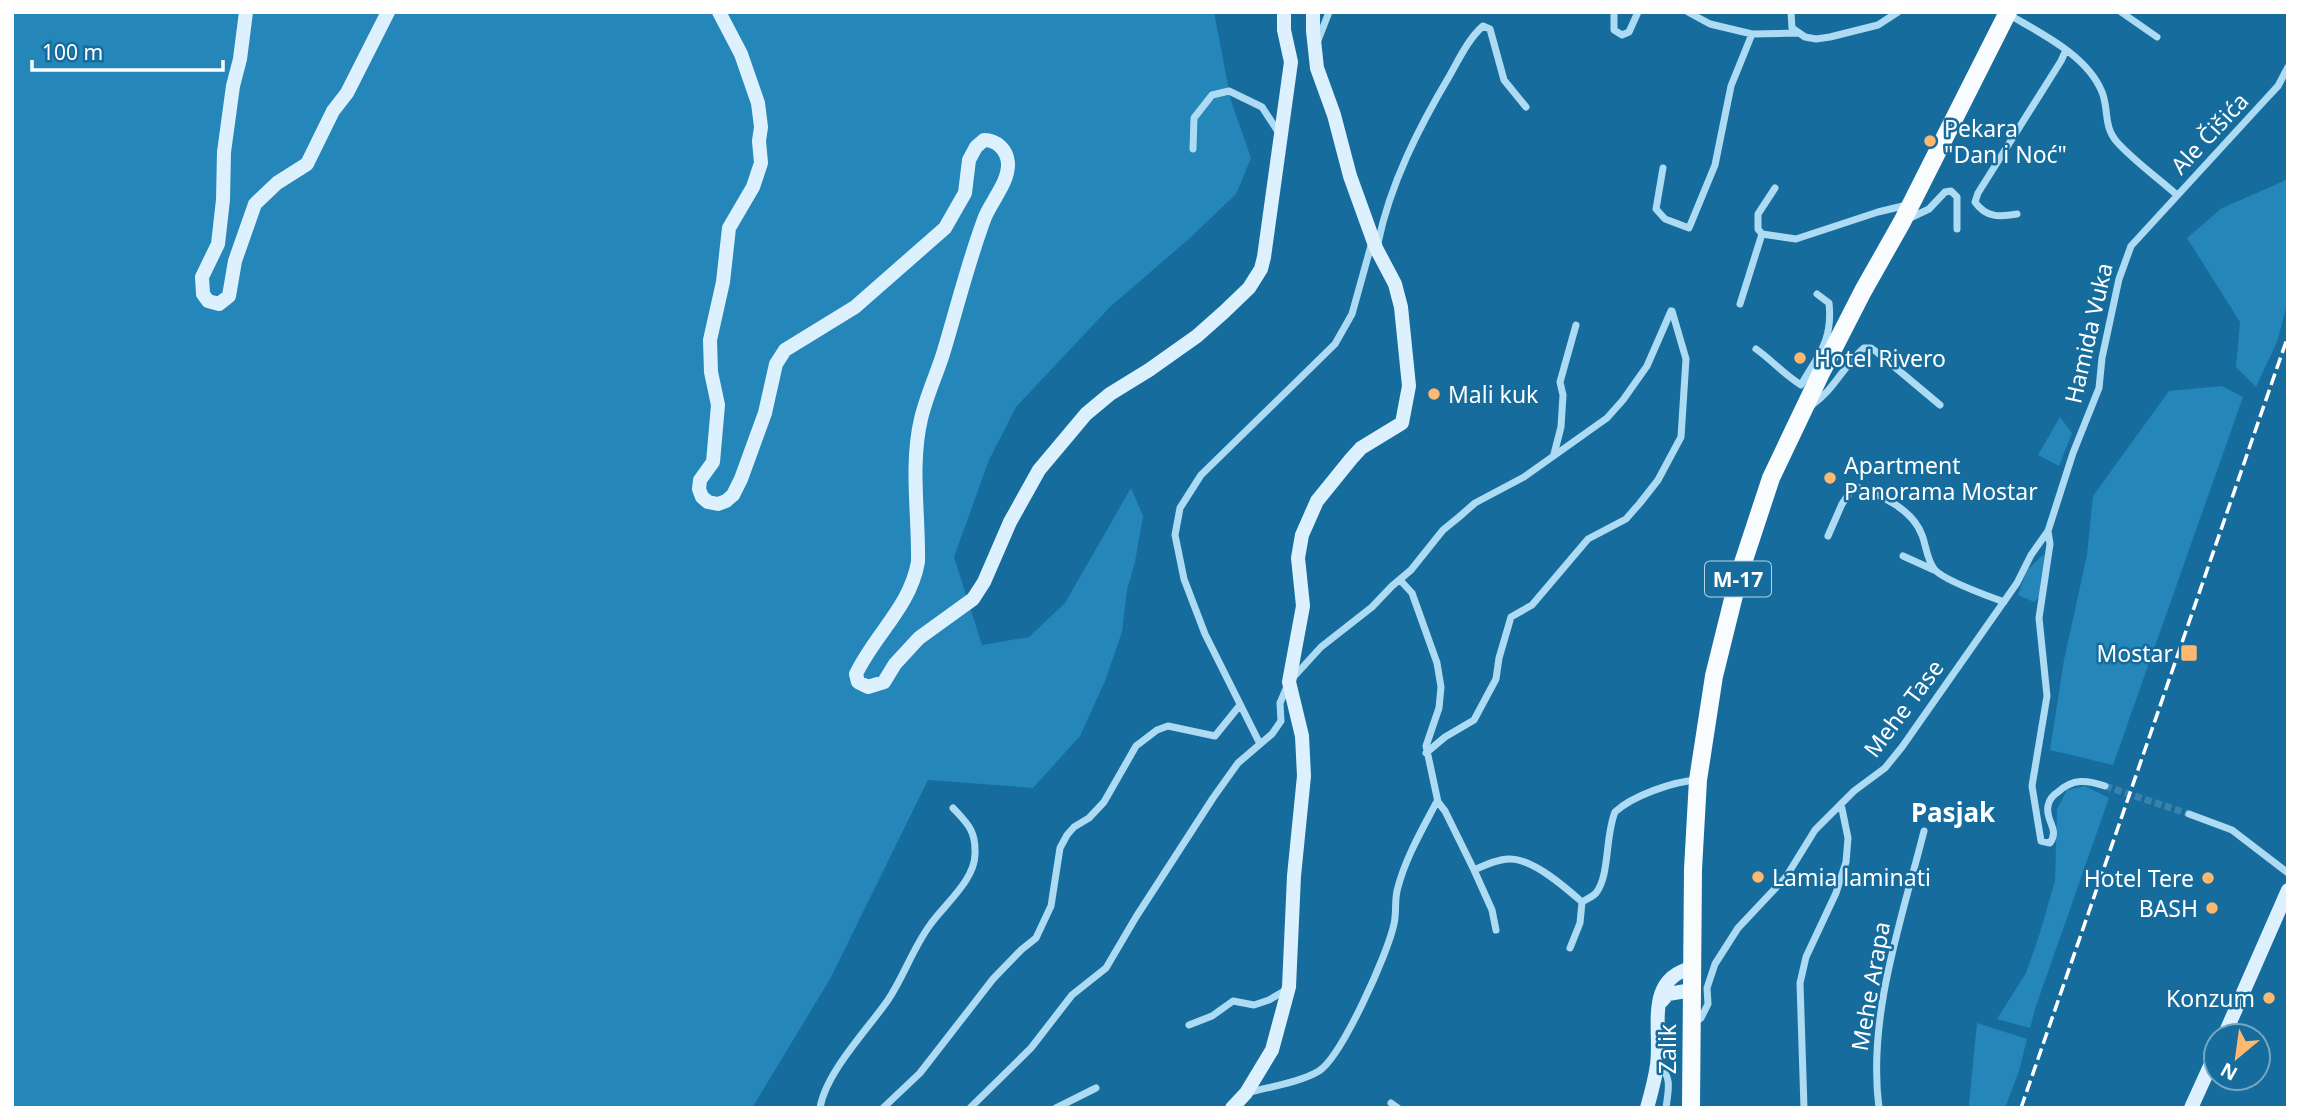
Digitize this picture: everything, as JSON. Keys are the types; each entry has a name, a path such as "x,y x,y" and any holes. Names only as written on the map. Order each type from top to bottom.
{"main road":[{"name":"M-17","path":"1692,990 1693,869 1698,780 1714,676 1739,575 1771,478 1803,411 1835,332 1902,222 2008,13"},
{"name":"Zalik","path":"1691,1108 1692,990"}],"street":[{"path":"246,12 224,152 223,200 218,244 202,277 203,294 208,301 219,304 229,296 235,261 255,204 277,183 307,164 333,111 347,93 387,12"},
{"path":"719,12 741,54 758,103 761,163 753,187 729,228 723,282 710,340 711,372 718,405 713,462 700,481 699,489 708,502 718,504 733,495 765,413 776,364 785,350 855,307 945,228 965,194 969,160 976,147 984,140 992,140 1000,145 1008,163 970,258 921,419 917,442 918,562 915,579 897,614 865,655 856,674 858,682 868,687 884,682 895,664 919,638 973,599 984,582 1010,522 1039,470 1086,414 1110,394 1197,336 1249,288 1261,269 1291,62 1284,30 1284,12"},
{"path":"970,1108 1031,1048 1072,995 1106,968 1136,916 1213,798 1238,763 1272,734 1281,721 1280,703 1289,682 1303,606 1298,558 1302,535 1317,501 1351,459 1361,448 1402,423 1409,370 1401,307 1395,284 1375,243 1350,176 1334,115 1317,68 1313,12"},
{"path":"1314,50 1329,12"},
{"path":"1614,12 1614,30 1622,35 1629,32 1638,12"},
{"path":"1688,12 1710,24 1752,34 1798,33 1816,39 1878,25 1898,12"},
{"path":"1791,12 1792,27 1798,33"},
{"path":"2121,12 2157,37"},
{"path":"2008,13 2066,50 2084,67 2101,89 2106,106 2107,127 2116,141 2177,195"},
{"path":"1260,744 1205,634 1184,579 1175,536 1180,508 1201,475 1335,344 1352,314 1385,212 1430,107 1483,26 1490,29 1493,36 1504,80 1526,107"},
{"path":"1663,168 1656,209 1665,219 1689,228 1715,165 1731,86 1752,34"},
{"path":"2017,214 1997,217 1981,210 1975,202 2066,50"},
{"name":"Ale Čišića","path":"2153,221 2278,86 2288,67"},
{"path":"1193,149 1194,118 1212,96 1229,91 1262,107 1281,140"},
{"path":"1775,188 1758,214 1758,229 1762,234 1796,239 1911,203"},
{"path":"1902,222 1929,209 1945,192 1951,191 1957,197 1956,229"},
{"name":"Hamida Vuka","path":"2002,606 2048,531 2073,453 2099,388 2102,358 2123,263 2131,246 2153,221"},
{"path":"1741,304 1762,234"},
{"path":"1756,349 1772,360 1778,370 1801,385 1835,332 1829,303 1817,294"},
{"path":"1289,682 1321,646 1373,607 1411,570 1443,530 1475,503 1524,477 1608,418 1647,366 1671,311 1686,359 1685,385 1681,437 1658,480 1626,519 1588,539 1532,605 1511,617 1499,657 1496,679 1474,720 1445,737 1426,753"},
{"path":"1553,455 1561,427 1563,395 1560,382 1576,324"},
{"path":"1803,411 1825,396 1864,348 1871,348 1878,353 1940,405"},
{"path":"1828,536 1842,504 1854,486 1870,491 1913,517 1935,570"},
{"path":"2048,531 2050,544 2039,618 2047,696 2032,786 2041,841 2050,843 2055,832 2048,813 2052,797 2077,780 2105,786"},
{"path":"1903,556 2002,606"},
{"path":"1400,580 1412,593 1437,663 1441,687 1439,708 1426,753 1438,802 1445,810 1475,870 1492,909 1496,930"},
{"name":"Mehe Tase","path":"1692,1025 1705,1012 1708,1004 1707,988 1715,964 1738,928 1786,877 1815,830 1854,791 1885,768 2002,606"},
{"path":"1232,1108 1246,1093 1272,1050 1289,987 1294,876 1304,776 1302,736 1289,682"},
{"path":"883,1108 920,1073 993,979 1020,950 1037,938 1051,906 1060,848 1074,827 1089,818 1104,802 1136,746 1157,730 1168,726 1215,736 1240,705"},
{"path":"1582,902 1594,896 1603,881 1606,846 1615,812 1640,797 1689,780 1698,780"},
{"path":"1246,1093 1308,1076 1325,1066 1351,1025 1373,982 1395,922 1394,904 1398,886 1412,849 1438,802"},
{"path":"1804,1108 1800,983 1806,957 1844,872 1848,838 1841,804"},
{"path":"820,1108 833,1078 888,1000 924,934 963,886 975,856 971,828 954,808"},
{"path":"2189,814 2232,830 2288,873"},
{"name":"Mehe Arapa","path":"1878,1108 1875,1081 1880,1025 1894,948 1924,831"},
{"path":"1475,870 1509,858 1523,861 1563,886 1582,902"},
{"path":"2230,1022 2288,890"},
{"path":"1570,948 1580,923 1582,902"},
{"path":"1647,1108 1657,1064 1658,1005 1661,990 1668,980 1681,971 1692,968"},
{"path":"1189,1025 1212,1016 1233,1001 1254,1005 1279,995 1289,987"},
{"path":"1658,1005 1668,994 1692,990"},
{"path":"1657,1064 1664,1069 1669,1082 1666,1108"},
{"path":"2191,1108 2202,1084"},
{"path":"1056,1108 1096,1088"},
{"path":"1391,1103 1398,1108"}],"shaded area":[{"path":"12,12 1214,12 1231,101 1251,158 1236,194 1110,307 1016,407 989,460 954,557 982,645 1029,637 1065,603 1131,488 1143,516 1127,590 1122,632 1105,681 1080,736 1033,788 928,780 830,979 752,1108 12,1108"},
{"path":"2288,177 2288,301 2277,342 2256,387 2236,367 2240,322 2187,238 2222,208"},
{"path":"2222,386 2243,397 2113,765 2050,750 2064,660 2087,555 2093,496 2169,391"},
{"path":"2060,417 2072,433 2059,466 2038,455"},
{"path":"2044,554 2040,596 2034,602 2018,595 2027,570"},
{"path":"2085,786 2109,798 2030,1028 1997,1019 2026,973 2055,881 2057,809 2067,790"},
{"path":"1977,1023 2027,1039 2005,1108 1973,1108 1969,1105"}],"tunnel":[{"path":"2105,786 2189,814"}],"railway":[{"path":"2021,1108 2288,336"}],"place":[{"name":"Pekara \"Dan i Noć\"","path":"1930,141"},
{"name":"Hotel Rivero","path":"1800,358"},
{"name":"Mali kuk","path":"1434,394"},
{"name":"Apartment Panorama Mostar","path":"1830,478"},
{"name":"Mostar","path":"2189,653"},
{"name":"Lamia laminati","path":"1758,877"},
{"name":"Hotel Tere","path":"2208,878"},
{"name":"BASH","path":"2212,908"},
{"name":"Konzum","path":"2269,998"}],"district":[{"name":"Pasjak","path":"1953,812"}]}
